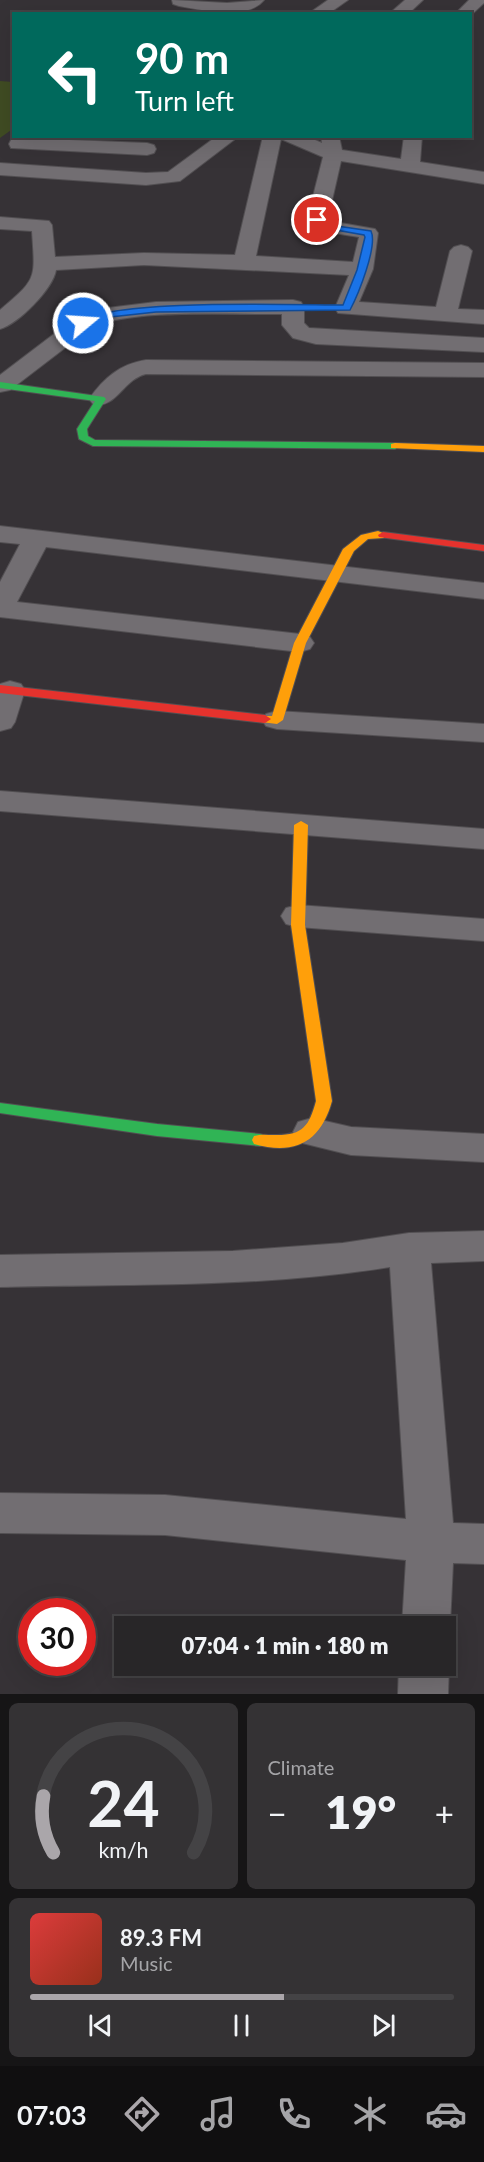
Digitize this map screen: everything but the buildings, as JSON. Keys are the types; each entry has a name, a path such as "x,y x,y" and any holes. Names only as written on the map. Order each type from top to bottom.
{"street":[{"path":"162,9 180,0 230,9 256,0"},
{"path":"319,12 340,0"},
{"path":"400,12 415,0"},
{"path":"465,12 478,0"},
{"path":"0,169 146,179 173,177 227,138"},
{"path":"244,262 256,205 267,173 272,138"},
{"path":"298,138 409,166 484,178"},
{"path":"409,166 413,138"},
{"path":"0,158 24,140 147,149"},
{"path":"332,145 317,220 322,225 368,233 362,270 320,307 293,325 301,333 340,338 484,345"},
{"path":"0,223 45,218 45,273 33,293 0,322"},
{"path":"445,315 461,251"},
{"path":"44,264 144,259 244,262 362,270"},
{"path":"320,307 340,338"},
{"path":"1,385 83,323 99,315 156,309 320,307 484,317"},
{"path":"484,370 133,368 123,373 101,399 82,429 83,437 93,442 112,444 328,444 484,449"},
{"path":"1,385 101,399"},
{"path":"0,534 484,591"},
{"path":"277,720 300,644 335,574 349,549 359,538 374,534 484,548"},
{"path":"37,538 0,609 300,644"},
{"path":"0,722 5,690 277,720 484,732"},
{"path":"0,801 484,839"},
{"path":"0,1108 212,1137 301,1139 312,1132 320,1120 324,1101 298,916 301,825"},
{"path":"298,916 484,930"},
{"path":"312,1132 351,1141 484,1148"},
{"path":"0,1271 233,1267 343,1259 409,1248 484,1246"},
{"path":"409,1248 431,1542 427,1616"},
{"path":"0,1513 165,1515 431,1542 484,1544"},
{"path":"423,1694 424,1676"}],"green space":[{"path":"0,81 12,82 12,129 0,138"}],"traffic: fast":[{"path":"0,385 101,399 82,429 83,437 93,443 395,446"},
{"path":"0,1108 157,1130 260,1140"}],"traffic: slow":[{"path":"395,446 484,449"},
{"path":"265,719 277,720 300,643 349,549 364,537 383,535"},
{"path":"260,1140 284,1141 302,1137 310,1132 315,1124 324,1101 298,925 301,825"}],"traffic: jam":[{"path":"383,535 484,548"},
{"path":"0,689 265,719"}],"route":[{"path":"83,323 99,315 156,309 346,308 362,270 368,233 322,225 317,220"}]}
